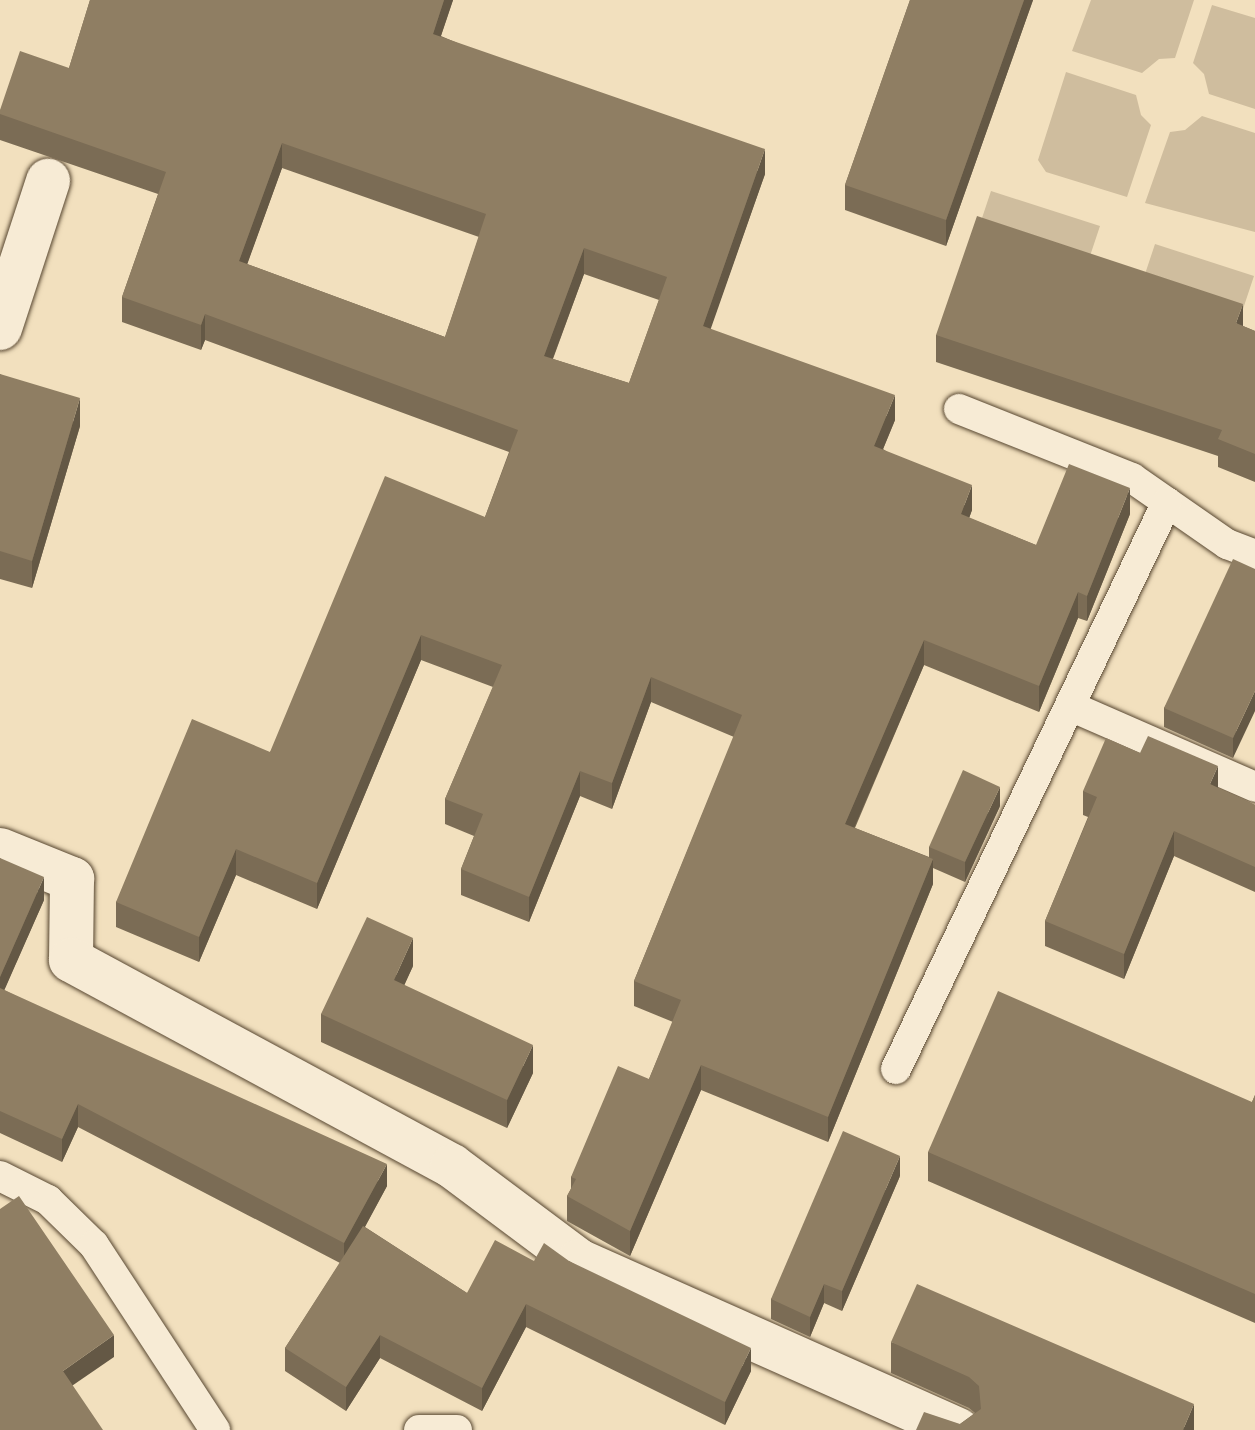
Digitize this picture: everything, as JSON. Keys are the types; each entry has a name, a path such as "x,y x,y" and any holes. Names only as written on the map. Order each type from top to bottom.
{"street":[{"path":"0,328 48,181"},
{"path":"0,850 72,879 71,960 452,1166 579,1261 958,1430"}],"lane":[{"path":"959,409 1132,478 1227,544 1255,555"},
{"path":"896,1069 1167,502"},
{"path":"1070,706 1255,787"},
{"path":"0,1176 48,1200 94,1245 215,1430"},
{"path":"419,1430 457,1430"}],"shaded area":[{"path":"1091,0 1194,0 1175,58 1159,59 1142,73 1072,51"},
{"path":"1212,5 1255,18 1255,109 1209,94 1204,74 1193,63"},
{"path":"1066,72 1136,95 1141,115 1151,125 1127,197 1046,172 1038,160"},
{"path":"1202,116 1255,133 1255,232 1145,203 1170,132 1185,130"},
{"path":"991,191 1100,226 1089,259 980,224"},
{"path":"1155,244 1254,276 1243,309 1144,277"}],"building":[{"path":"90,0 444,0 433,34 765,149 703,326 895,395 874,446 972,485 961,514 1036,545 1069,464 1130,488 1087,596 1078,592 1039,686 924,640 845,824 933,859 828,1117 701,1065 630,1231 567,1196 576,1179 571,1177 618,1066 649,1079 681,1000 634,981 742,715 651,677 612,783 580,771 529,897 461,869 483,814 445,799 502,665 421,635 317,883 236,849 199,937 116,902 192,719 270,752 385,476 485,517 518,430 205,314 201,325 122,297 166,172 0,114 20,51 69,68","holes":["282,143 486,214 445,337 239,261","584,248 667,277 629,383 544,356"]},
{"path":"910,0 1024,0 946,220 845,185"},
{"path":"977,216 1243,304 1236,323 1255,331 1255,454 1218,439 1222,430 936,335"},
{"path":"0,374 80,398 32,561 0,551"},
{"path":"1233,559 1255,569 1255,691 1233,738 1164,708"},
{"path":"1148,736 1218,766 1210,784 1255,805 1255,867 1174,831 1124,954 1045,921 1097,797 1083,791 1106,738 1140,753"},
{"path":"963,770 1000,787 965,862 929,847"},
{"path":"0,858 44,877 0,977"},
{"path":"367,917 413,938 394,980 533,1045 507,1100 321,1014"},
{"path":"0,988 387,1164 344,1243 78,1104 62,1139 0,1111"},
{"path":"998,991 1252,1102 1255,1095 1255,1294 928,1152"},
{"path":"843,1131 900,1156 842,1291 824,1284 810,1317 771,1299"},
{"path":"19,1196 114,1335 63,1371 103,1430 0,1430 0,1209"},
{"path":"363,1226 467,1293 495,1240 534,1261 544,1243 569,1261 751,1348 725,1402 526,1304 482,1388 380,1335 346,1387 285,1348"},
{"path":"917,1284 1194,1404 1183,1430 916,1430 924,1412 960,1424 981,1409 979,1386 969,1377 891,1342"}]}
